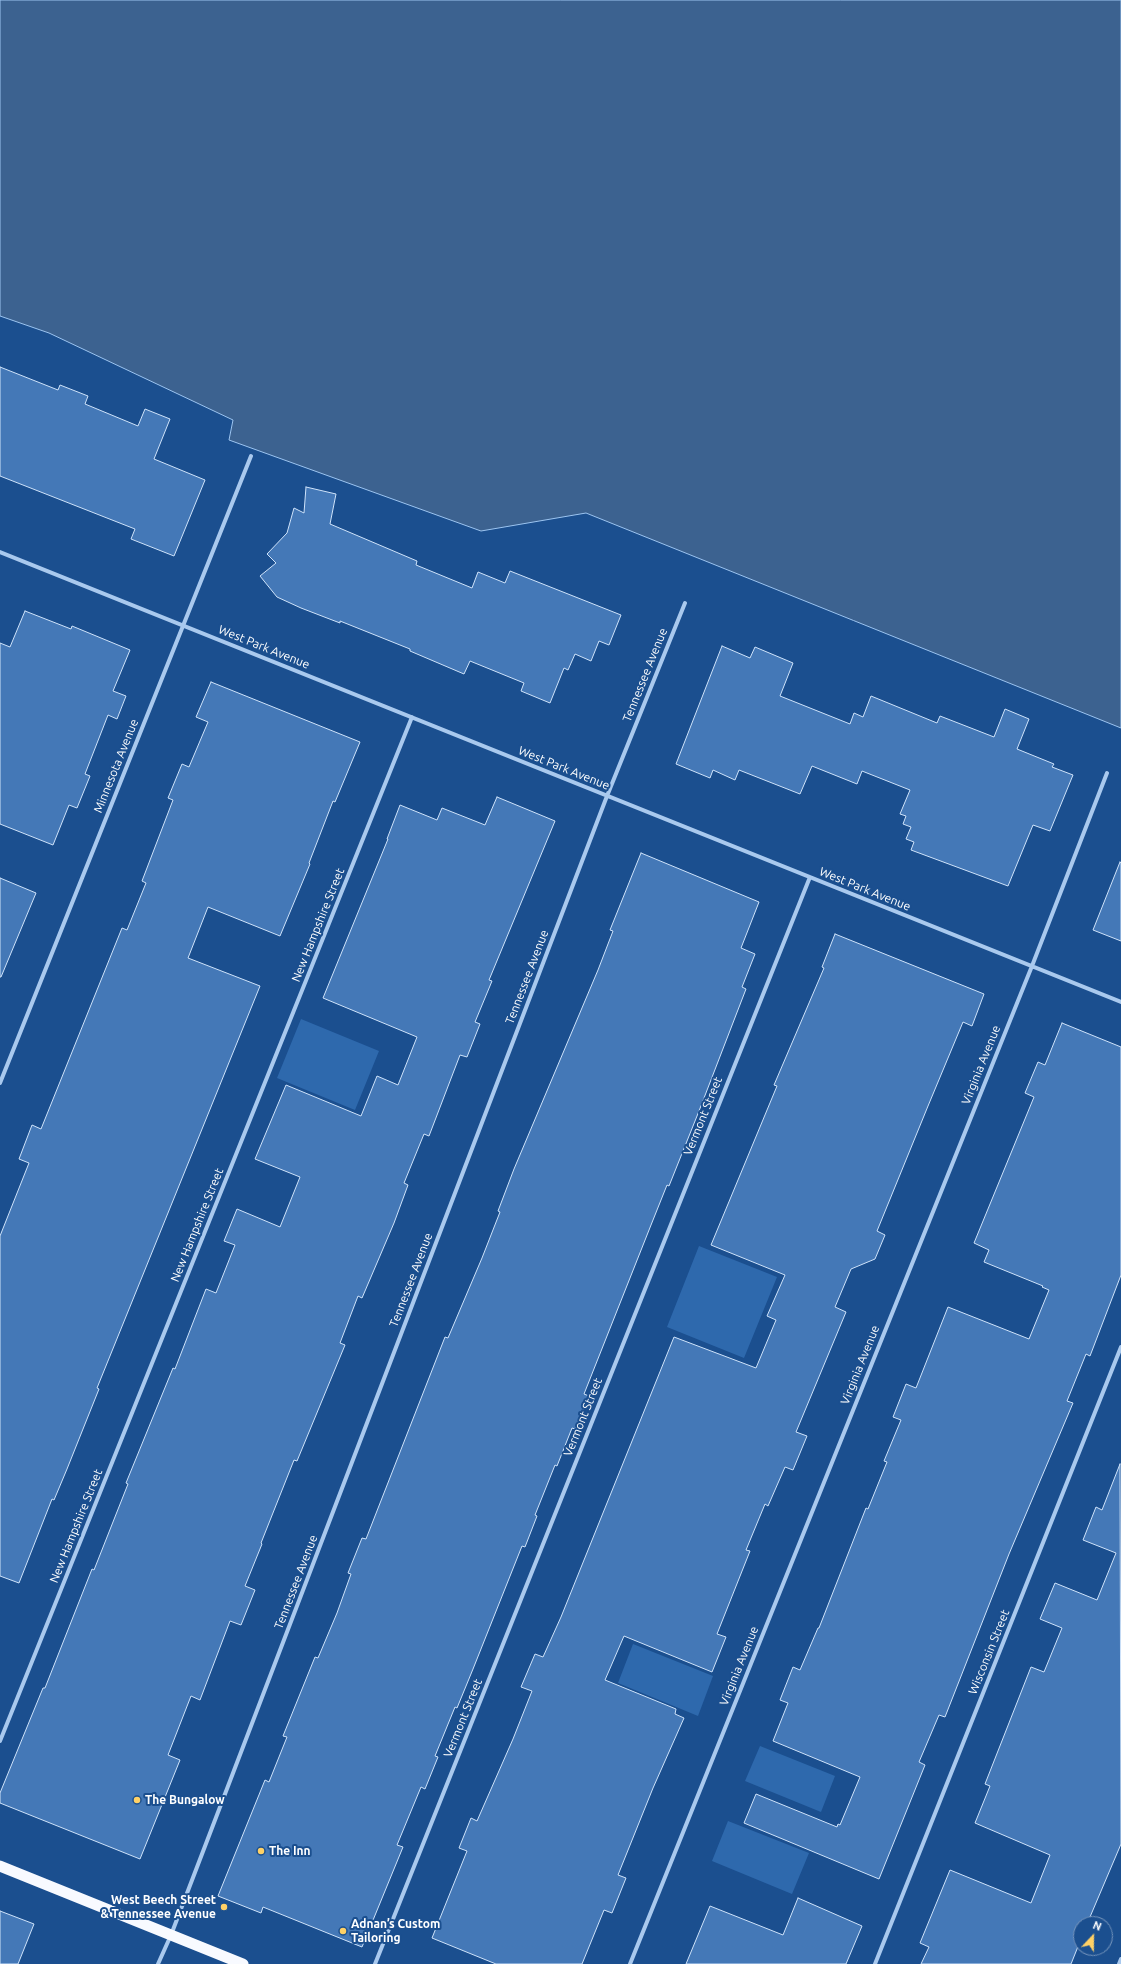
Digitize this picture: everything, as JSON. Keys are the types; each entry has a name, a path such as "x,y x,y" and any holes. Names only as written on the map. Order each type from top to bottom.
{"highway":[{"path":"0,1866 243,1964"}],"street":[{"name":"Minnesota Avenue","path":"0,1083 251,456"},
{"name":"West Park Avenue","path":"0,552 1121,1002"},
{"name":"Tennessee Avenue","path":"158,1964 171,1935 607,796 685,603"},
{"name":"New Hampshire Street","path":"0,1741 412,717"},
{"name":"Virginia Avenue","path":"630,1964 1032,966 1107,773"},
{"name":"Vermont Street","path":"375,1964 810,877"},
{"name":"Wisconsin Street","path":"875,1964 1121,1347"},
{"path":"1119,1964 1121,1959"}],"shaded area":[{"path":"0,0 1121,0 1121,728 586,513 481,531 229,440 233,420 49,333 0,316"},
{"path":"301,1019 379,1051 355,1110 277,1078"},
{"path":"699,1246 777,1277 744,1358 667,1327"},
{"path":"633,1644 713,1676 698,1716 618,1683"},
{"path":"760,1746 835,1776 821,1812 745,1781"},
{"path":"728,1821 809,1853 792,1894 712,1861"}],"building":[{"path":"0,367 58,390 60,385 88,396 85,404 138,426 145,409 170,419 154,459 205,480 174,556 131,539 135,529 0,476"},
{"path":"306,487 336,494 330,524 417,561 416,565 472,588 478,572 505,583 510,571 621,615 609,645 599,641 591,661 575,654 568,670 564,668 550,703 521,691 524,683 470,661 464,674 410,651 410,649 340,621 340,623 301,608 277,597 260,576 276,563 267,554 287,533 294,508 304,513"},
{"path":"25,611 71,629 72,626 130,650 113,691 126,696 117,719 108,715 85,774 90,776 77,808 69,805 53,845 0,824 0,643 10,647"},
{"path":"722,646 750,658 755,647 793,663 780,696 850,724 854,713 863,717 871,696 937,723 940,716 994,737 1005,709 1029,719 1017,749 1054,764 1052,767 1073,775 1050,831 1033,825 1008,886 911,850 914,842 906,839 911,827 903,824 906,816 900,814 910,790 862,771 857,784 812,766 800,794 739,770 735,780 713,770 710,778 676,764"},
{"path":"211,682 360,742 335,802 333,801 309,863 310,864 280,936 208,907 188,958 260,986 97,1388 99,1389 67,1469 54,1500 52,1499 19,1583 0,1576 0,1236 29,1163 19,1159 32,1125 41,1129 122,928 127,930 146,883 142,881 173,800 168,798 182,764 189,767 208,722 196,717"},
{"path":"497,797 555,821 489,980 492,981 475,1022 480,1024 467,1057 460,1055 429,1136 424,1134 404,1183 408,1185 394,1223 362,1298 358,1296 340,1343 345,1345 297,1461 294,1460 261,1543 262,1544 245,1586 255,1590 241,1625 230,1621 200,1700 191,1696 168,1755 180,1760 140,1859 0,1803 0,1793 43,1688 45,1688 92,1569 94,1570 128,1484 126,1483 173,1368 175,1369 206,1289 216,1293 235,1245 224,1241 237,1209 280,1227 300,1177 255,1159 286,1085 361,1116 377,1076 398,1085 417,1037 323,998 388,839 400,805 437,820 442,808 485,825"},
{"path":"641,853 759,902 741,948 755,954 742,987 746,989 699,1111 669,1186 667,1185 584,1394 589,1396 575,1429 572,1428 557,1466 555,1465 535,1515 537,1516 525,1547 522,1546 457,1708 455,1707 435,1756 438,1757 425,1789 421,1787 397,1845 403,1847 362,1947 263,1907 261,1913 218,1896 265,1780 269,1782 287,1737 283,1736 315,1657 318,1658 337,1613 351,1574 348,1573 362,1538 366,1539 445,1337 448,1338 482,1258 500,1212 498,1211 514,1169 598,970 613,931 610,930"},
{"path":"1120,862 1121,863 1121,941 1093,930"},
{"path":"0,878 36,893 1,977 0,977"},
{"path":"835,934 984,994 972,1026 963,1022 928,1106 877,1231 885,1235 875,1259 851,1269 835,1307 846,1312 796,1432 807,1436 793,1470 785,1467 768,1506 765,1504 746,1550 750,1551 717,1634 726,1637 712,1672 624,1636 605,1680 676,1709 675,1714 684,1718 653,1788 618,1875 626,1878 612,1913 604,1910 582,1964 496,1964 432,1938 467,1851 459,1848 471,1818 477,1821 513,1739 532,1691 521,1687 535,1654 543,1657 561,1617 674,1337 756,1368 776,1320 767,1316 785,1275 711,1245 777,1086 774,1085 824,968 822,967"},
{"path":"1062,1023 1121,1047 1121,1275 1090,1356 1086,1354 1067,1401 1073,1403 1009,1554 945,1717 939,1715 919,1762 925,1765 879,1879 744,1823 756,1794 837,1827 838,1824 840,1825 860,1777 773,1741 788,1703 780,1700 793,1667 800,1670 819,1628 866,1508 868,1509 887,1462 884,1461 901,1420 893,1417 906,1384 916,1388 948,1307 1029,1339 1049,1290 1042,1287 1043,1286 984,1262 989,1250 974,1243 1034,1097 1025,1093 1038,1062 1045,1065"},
{"path":"1120,1464 1121,1844 1090,1916 1073,1916 1074,1956 1071,1964 921,1964 929,1947 920,1943 950,1870 1031,1903 1050,1855 975,1823 990,1786 985,1784 1031,1667 1044,1672 1062,1628 1040,1619 1055,1583 1097,1600 1116,1553 1083,1540 1096,1507 1102,1510"},
{"path":"798,1898 862,1926 846,1964 686,1964 710,1906 783,1935"},
{"path":"0,1911 34,1924 18,1964 0,1964"}],"place":[{"name":"The Bungalow","path":"137,1800"},
{"name":"The Inn","path":"261,1851"},
{"name":"West Beech Street & Tennessee Avenue","path":"224,1907"},
{"name":"Adnan’s Custom Tailoring","path":"343,1931"}]}
